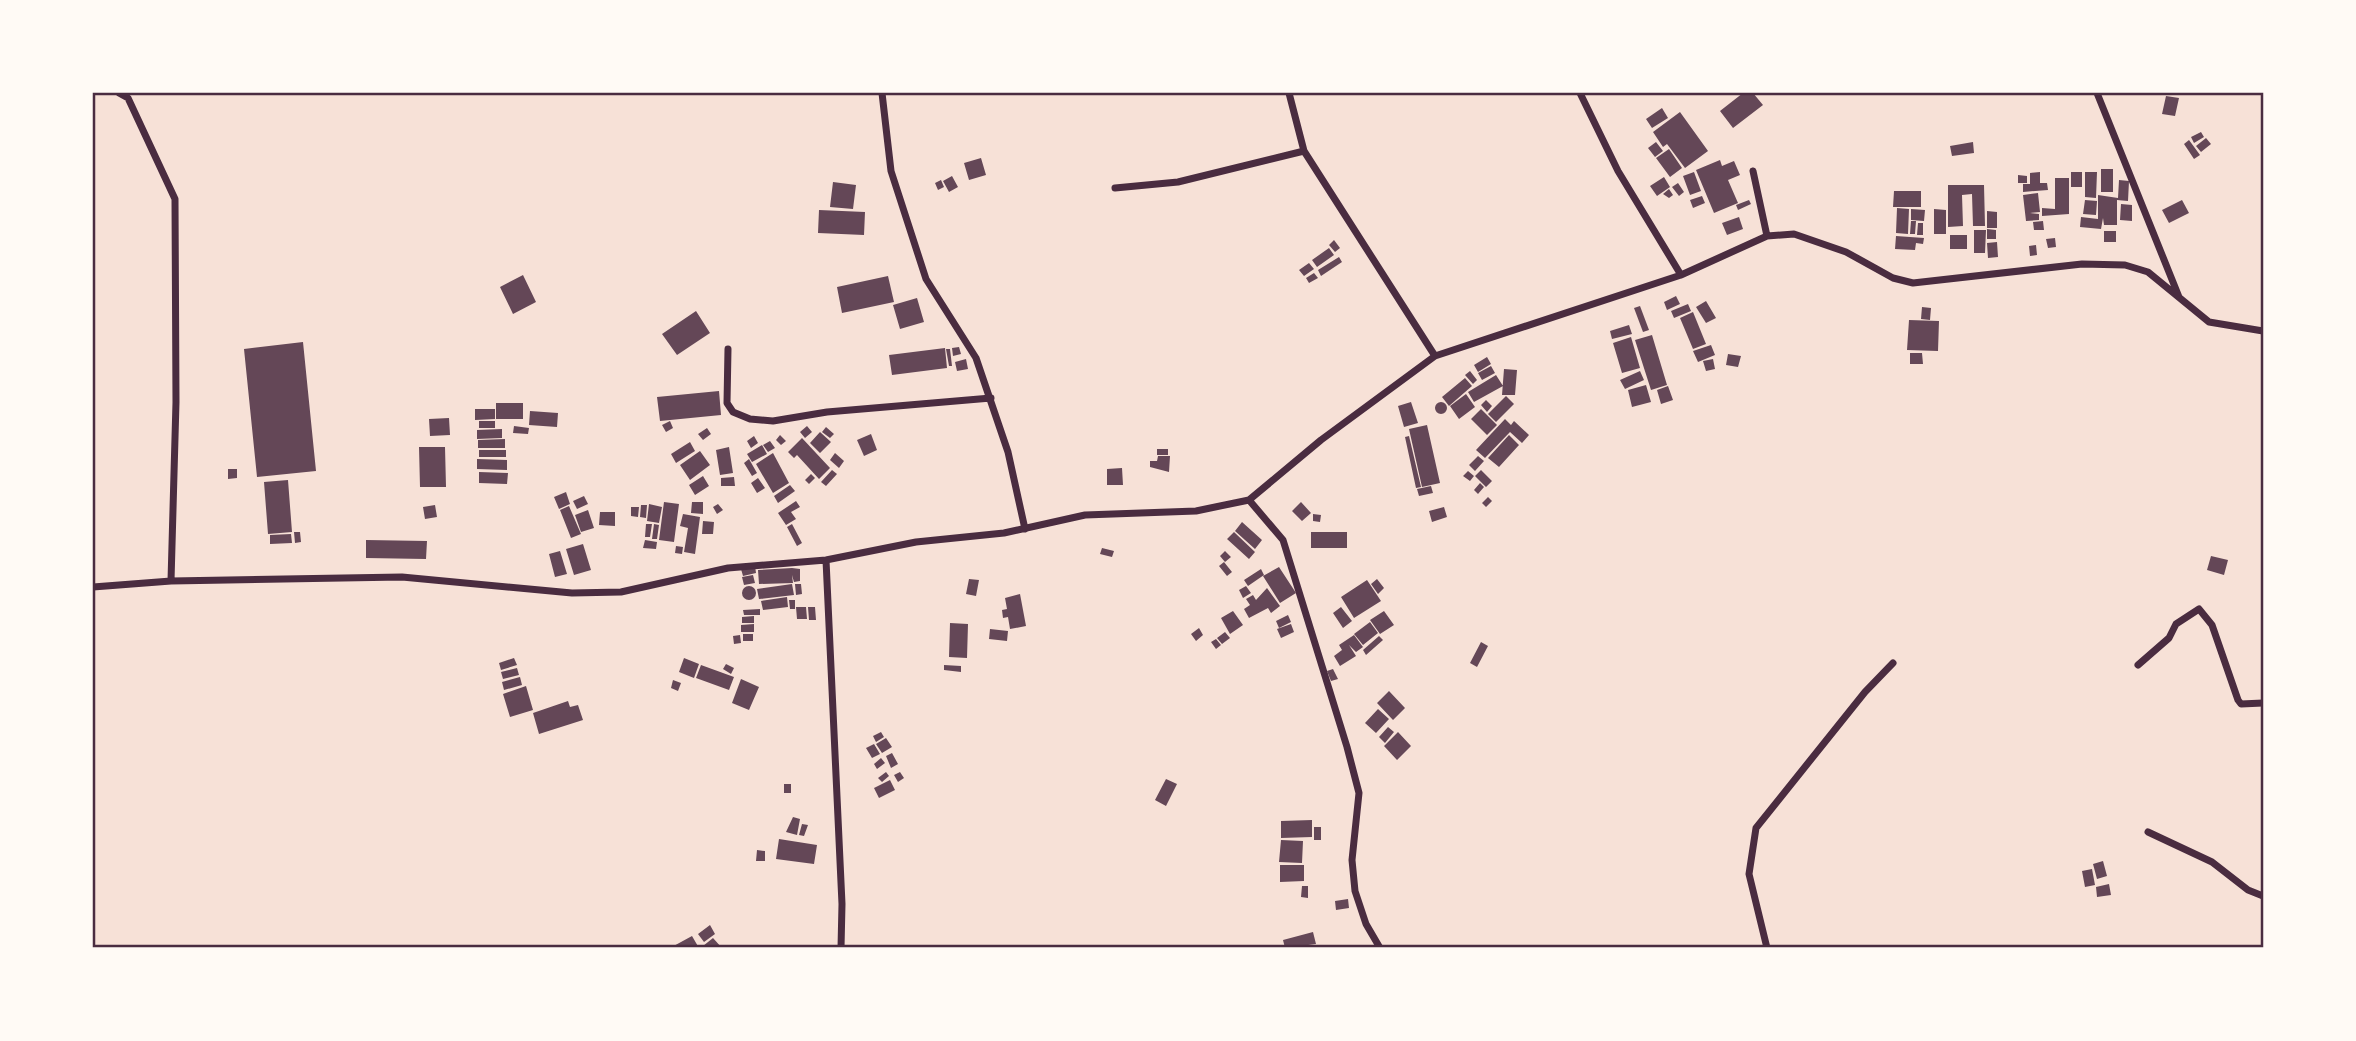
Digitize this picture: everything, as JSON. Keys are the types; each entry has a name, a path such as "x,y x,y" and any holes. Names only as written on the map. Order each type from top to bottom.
{"street":[{"path":"119,93 128,98 176,199 176,402 171,581"},
{"path":"882,93 891,171 926,279 976,358 1008,452 1025,529"},
{"path":"1289,93 1304,151 1435,356"},
{"path":"1580,93 1618,171 1681,275"},
{"path":"2097,93 2179,298"},
{"path":"1115,188 1178,181 1304,151"},
{"path":"1753,171 1767,236"},
{"path":"93,587 171,581 402,577 572,593 621,592 728,569 826,560 916,542 1025,529 1084,515 1196,510 1250,500 1321,440 1435,356 1681,275 1767,236 1794,234 1846,252 1894,278 1913,283 2082,264 2125,265 2148,272 2209,322 2263,331"},
{"path":"728,349 727,402 733,412 750,419 773,421 827,412 991,398"},
{"path":"1250,500 1283,540 1347,747 1359,793 1352,860 1355,891 1366,924 1380,948"},
{"path":"826,560 842,904 841,948"},
{"path":"2138,664 2169,638 2176,624 2199,609 2212,625 2238,700 2241,704 2263,703"},
{"path":"1767,948 1749,874 1756,828 1865,692 1893,663"},
{"path":"2148,832 2212,862 2248,890 2263,896"}],"building":[{"path":"1743,93 1753,93 1763,105 1733,128 1720,111"},
{"path":"2166,96 2179,98 2175,116 2162,114"},
{"path":"1662,108 1668,118 1652,128 1646,119"},
{"path":"1680,112 1708,151 1685,168 1667,144 1663,147 1653,132"},
{"path":"2201,132 2204,137 2194,143 2191,137"},
{"path":"2206,138 2211,144 2201,152 2196,146"},
{"path":"2189,140 2200,155 2194,159 2184,144"},
{"path":"1656,142 1663,151 1655,157 1648,148"},
{"path":"1973,142 1974,153 1952,156 1950,146"},
{"path":"1669,149 1682,168 1670,177 1656,158"},
{"path":"981,158 986,175 969,180 964,163"},
{"path":"1720,160 1722,166 1734,161 1740,175 1728,180 1738,203 1714,213 1696,170"},
{"path":"2101,169 2113,169 2113,192 2101,192"},
{"path":"1694,172 1701,191 1690,195 1683,176"},
{"path":"2040,172 2040,183 2047,183 2048,190 2023,192 2023,184 2030,184 2030,173"},
{"path":"2071,172 2082,172 2082,187 2071,187"},
{"path":"2085,172 2097,172 2096,198 2085,197"},
{"path":"2018,175 2027,176 2027,183 2018,183"},
{"path":"952,176 958,187 949,192 943,181"},
{"path":"1664,177 1670,187 1657,196 1650,186"},
{"path":"2055,178 2069,178 2069,214 2042,216 2042,208 2055,209"},
{"path":"941,180 944,187 938,190 935,183"},
{"path":"2119,180 2129,181 2128,201 2117,200 2117,225 2104,225 2103,218 2101,229 2080,227 2081,217 2098,219 2098,195 2118,198"},
{"path":"833,182 856,185 853,209 830,207"},
{"path":"1678,183 1684,192 1679,196 1672,187"},
{"path":"1948,185 1984,185 1985,226 1973,226 1972,194 1962,195 1963,226 1948,227"},
{"path":"1669,189 1673,195 1669,198 1663,194"},
{"path":"1894,191 1921,191 1921,207 1893,207"},
{"path":"2038,193 2040,212 2030,213 2039,214 2039,220 2026,221 2023,195"},
{"path":"1702,196 1705,203 1693,208 1690,200"},
{"path":"1749,200 1751,204 1738,210 1736,205"},
{"path":"2085,200 2097,201 2096,215 2083,214"},
{"path":"2182,200 2189,213 2169,223 2162,210"},
{"path":"2121,204 2132,205 2132,221 2120,220"},
{"path":"1897,208 1909,209 1908,234 1896,233"},
{"path":"1911,209 1925,210 1924,221 1911,220"},
{"path":"1934,209 1946,210 1946,234 1934,234"},
{"path":"819,210 865,212 864,235 818,233"},
{"path":"1987,211 1997,212 1997,228 1987,228"},
{"path":"1739,217 1743,229 1727,235 1722,223"},
{"path":"1911,221 1916,221 1915,234 1910,234"},
{"path":"2043,221 2044,230 2034,230 2033,222"},
{"path":"1918,223 1923,223 1923,235 1917,235"},
{"path":"1987,229 1996,230 1996,239 1987,239"},
{"path":"1974,230 1986,230 1985,253 1974,253"},
{"path":"2104,231 2116,231 2116,242 2104,242"},
{"path":"1950,235 1967,235 1967,249 1950,249"},
{"path":"1896,236 1924,238 1923,244 1916,243 1915,250 1895,249"},
{"path":"2055,238 2056,247 2048,248 2046,239"},
{"path":"1334,240 1340,248 1335,252 1329,245"},
{"path":"1997,242 1998,257 1988,258 1987,243"},
{"path":"2036,245 2037,255 2030,256 2029,246"},
{"path":"1329,248 1334,255 1317,267 1312,260"},
{"path":"1339,257 1342,262 1321,276 1318,270"},
{"path":"1309,263 1314,269 1304,276 1299,270"},
{"path":"1314,273 1318,278 1309,283 1306,278"},
{"path":"523,275 536,302 513,314 500,287"},
{"path":"888,276 894,302 842,313 837,287"},
{"path":"1676,296 1680,304 1667,310 1664,302"},
{"path":"917,298 924,322 900,329 893,305"},
{"path":"1706,301 1716,318 1706,323 1696,307"},
{"path":"1688,304 1691,311 1674,318 1671,311"},
{"path":"1640,306 1649,330 1643,332 1634,308"},
{"path":"1922,307 1931,308 1930,320 1921,319"},
{"path":"696,311 710,333 677,355 662,334"},
{"path":"1693,312 1706,344 1693,349 1680,318"},
{"path":"1909,320 1939,321 1938,351 1907,350"},
{"path":"1629,325 1632,334 1612,339 1610,331"},
{"path":"1652,335 1667,385 1651,390 1635,340"},
{"path":"1631,337 1640,368 1622,373 1613,343"},
{"path":"303,342 316,471 257,477 244,349"},
{"path":"1711,345 1715,355 1698,362 1693,351"},
{"path":"959,347 961,354 953,356 952,348"},
{"path":"945,348 947,368 892,375 889,355"},
{"path":"946,349 950,349 952,366 949,366"},
{"path":"1910,353 1922,353 1923,364 1910,364"},
{"path":"1728,354 1741,356 1738,367 1726,365"},
{"path":"1487,357 1491,364 1478,372 1474,365"},
{"path":"966,359 968,369 957,371 955,362"},
{"path":"1713,359 1715,369 1706,371 1703,361"},
{"path":"1491,366 1495,373 1482,380 1478,373"},
{"path":"1504,369 1517,370 1515,395 1502,395"},
{"path":"1470,371 1477,380 1473,384 1465,375"},
{"path":"1640,371 1644,380 1625,389 1620,380"},
{"path":"1496,375 1503,386 1474,402 1468,392"},
{"path":"1465,378 1472,386 1449,406 1442,397"},
{"path":"1646,385 1651,402 1632,407 1628,390"},
{"path":"1668,386 1673,400 1661,404 1657,390"},
{"path":"719,391 721,415 660,421 657,397"},
{"path":"1466,394 1475,407 1459,419 1450,406"},
{"path":"1506,396 1514,404 1496,422 1488,414"},
{"path":"1486,400 1492,406 1487,412 1481,405"},
{"path":"1411,402 1418,423 1404,427 1398,406"},
{"path":"1441,402 1447,408 1441,414 1435,408"},
{"path":"496,403 523,403 523,419 496,419"},
{"path":"475,409 495,409 495,419 475,420"},
{"path":"1481,409 1497,425 1487,435 1471,419"},
{"path":"530,411 558,413 557,427 529,425"},
{"path":"449,418 450,435 430,436 429,419"},
{"path":"1505,419 1511,425 1514,421 1529,435 1522,443 1510,432 1485,458 1476,450"},
{"path":"479,421 495,421 495,428 479,428"},
{"path":"670,421 673,428 666,432 662,425"},
{"path":"1427,425 1440,483 1422,487 1409,429"},
{"path":"514,426 529,428 528,434 513,433"},
{"path":"807,426 812,432 805,438 800,432"},
{"path":"826,427 834,434 830,438 822,432"},
{"path":"707,428 711,434 703,440 698,434"},
{"path":"502,429 502,438 477,439 477,430"},
{"path":"820,432 831,442 820,453 810,443"},
{"path":"871,434 877,450 864,456 857,440"},
{"path":"780,435 786,441 781,445 776,440"},
{"path":"1509,435 1519,445 1499,467 1488,458"},
{"path":"754,436 758,443 751,448 747,441"},
{"path":"1409,436 1421,487 1416,488 1405,437"},
{"path":"802,438 830,468 819,479 797,455 794,458 788,452"},
{"path":"505,439 505,448 478,448 478,440"},
{"path":"770,441 775,448 768,452 763,445"},
{"path":"690,442 695,451 676,463 671,454"},
{"path":"762,445 767,454 752,462 747,454"},
{"path":"419,447 445,447 446,487 420,487"},
{"path":"729,447 733,473 720,475 716,450"},
{"path":"1157,449 1168,449 1168,455 1157,455"},
{"path":"479,450 506,450 506,457 479,457"},
{"path":"700,451 710,465 690,480 680,465"},
{"path":"773,453 789,483 773,493 756,464"},
{"path":"835,453 844,461 839,468 830,460"},
{"path":"1158,456 1170,456 1169,472 1150,467 1150,461 1157,461"},
{"path":"1478,456 1484,461 1475,471 1469,465"},
{"path":"477,459 507,460 507,470 477,469"},
{"path":"749,459 757,473 752,476 744,463"},
{"path":"1122,468 1123,485 1107,485 1107,469"},
{"path":"228,469 237,469 237,478 228,479"},
{"path":"832,470 837,474 826,486 821,482"},
{"path":"1481,470 1492,481 1486,487 1475,476"},
{"path":"1468,471 1474,476 1470,481 1463,476"},
{"path":"479,472 508,473 507,484 479,483"},
{"path":"811,474 815,478 809,484 805,480"},
{"path":"703,476 709,486 695,495 689,485"},
{"path":"734,477 735,486 721,486 721,478"},
{"path":"758,478 765,488 757,493 751,483"},
{"path":"288,480 292,532 268,534 264,482"},
{"path":"1480,483 1484,487 1478,494 1474,490"},
{"path":"790,485 795,491 778,503 774,496"},
{"path":"1431,486 1433,493 1419,496 1417,489"},
{"path":"566,492 570,504 559,509 554,497"},
{"path":"584,496 588,504 577,509 573,501"},
{"path":"1488,497 1492,501 1486,507 1482,503"},
{"path":"796,501 800,507 791,512 796,519 786,525 778,513"},
{"path":"664,502 679,504 674,542 659,540"},
{"path":"692,502 703,502 703,514 691,513"},
{"path":"1301,502 1311,513 1302,521 1292,511"},
{"path":"649,504 662,507 659,523 647,521"},
{"path":"718,504 723,510 717,514 713,507"},
{"path":"435,505 437,517 425,519 423,507"},
{"path":"641,505 647,505 646,518 640,517"},
{"path":"569,506 581,534 571,538 560,510"},
{"path":"631,507 639,507 638,517 631,516"},
{"path":"1444,507 1447,517 1432,522 1429,511"},
{"path":"588,510 594,528 581,532 575,515"},
{"path":"600,512 615,512 615,526 599,525"},
{"path":"683,514 700,517 695,554 684,552 688,528 680,526"},
{"path":"1313,514 1321,515 1320,522 1313,521"},
{"path":"703,521 714,522 713,534 702,534"},
{"path":"1242,522 1262,540 1255,549 1235,531"},
{"path":"646,524 652,524 650,537 645,537"},
{"path":"654,524 659,525 657,539 652,539"},
{"path":"792,524 802,543 797,546 787,527"},
{"path":"294,532 300,532 301,542 295,543"},
{"path":"1234,532 1255,552 1249,559 1227,539"},
{"path":"1311,532 1347,532 1347,548 1311,548"},
{"path":"291,534 292,543 270,544 270,535"},
{"path":"366,540 427,541 426,559 366,558"},
{"path":"645,540 657,542 656,549 643,548"},
{"path":"583,544 591,570 574,575 566,549"},
{"path":"676,546 683,547 682,554 675,553"},
{"path":"1102,548 1114,551 1112,557 1100,554"},
{"path":"560,551 567,574 555,577 549,554"},
{"path":"1225,551 1231,557 1225,562 1220,556"},
{"path":"2211,556 2228,560 2224,575 2207,570"},
{"path":"1224,562 1232,572 1227,576 1219,566"},
{"path":"755,566 756,573 743,576 741,569"},
{"path":"1279,567 1296,593 1280,603 1263,576"},
{"path":"800,569 800,581 794,582 792,575 793,583 759,584 758,570"},
{"path":"1261,569 1264,575 1248,586 1244,580"},
{"path":"753,575 755,583 744,585 742,577"},
{"path":"969,579 979,580 976,596 966,594"},
{"path":"1377,579 1384,588 1378,594 1371,584"},
{"path":"1367,580 1381,601 1354,618 1341,597"},
{"path":"792,584 794,595 759,599 757,589"},
{"path":"795,584 801,584 802,594 796,595"},
{"path":"746,586 752,586 756,593 752,600 746,600 742,596 742,590"},
{"path":"1246,586 1251,593 1243,598 1239,590"},
{"path":"1267,588 1280,606 1271,613 1268,608 1249,618 1244,609 1250,605 1246,599 1253,595 1256,600"},
{"path":"1020,594 1026,626 1010,629 1008,617 1003,618 1002,610 1007,609 1005,598"},
{"path":"787,597 788,607 763,610 761,601"},
{"path":"789,600 795,600 795,609 790,609"},
{"path":"796,607 806,607 807,619 797,619"},
{"path":"808,607 815,607 816,620 809,620"},
{"path":"1341,607 1352,621 1343,628 1333,613"},
{"path":"760,609 760,615 744,615 743,610"},
{"path":"1233,611 1243,625 1230,634 1221,618"},
{"path":"1384,611 1394,625 1380,634 1370,620"},
{"path":"1288,615 1291,622 1279,628 1276,621"},
{"path":"754,616 754,623 742,623 742,617"},
{"path":"1370,622 1378,633 1363,645 1354,634"},
{"path":"950,623 968,624 967,658 949,657"},
{"path":"754,624 754,632 741,632 741,625"},
{"path":"1291,624 1294,632 1281,638 1277,629"},
{"path":"1199,628 1203,635 1196,641 1191,634"},
{"path":"990,629 1008,631 1007,641 989,639"},
{"path":"1225,632 1230,638 1222,644 1217,638"},
{"path":"743,634 753,634 753,641 743,641"},
{"path":"740,635 741,643 734,644 733,636"},
{"path":"1354,635 1363,647 1356,652 1349,645 1356,656 1340,666 1334,656 1342,650 1339,645"},
{"path":"1379,636 1383,640 1366,655 1363,650"},
{"path":"1216,639 1221,645 1216,649 1211,642"},
{"path":"1481,642 1488,646 1477,667 1470,663"},
{"path":"514,658 517,665 501,670 499,663"},
{"path":"684,658 699,664 694,678 679,672"},
{"path":"726,664 734,668 731,674 723,669"},
{"path":"701,665 734,677 729,690 696,678"},
{"path":"944,665 961,666 961,672 944,670"},
{"path":"517,668 519,675 503,679 501,672"},
{"path":"1333,669 1338,679 1331,681 1327,671"},
{"path":"520,677 522,685 504,690 502,682"},
{"path":"741,679 759,687 749,710 732,703"},
{"path":"673,680 681,683 678,691 671,688"},
{"path":"526,686 533,710 510,717 503,694"},
{"path":"1389,691 1405,708 1393,720 1377,703"},
{"path":"568,701 570,707 578,705 583,720 539,734 533,713"},
{"path":"1378,709 1389,719 1376,733 1365,723"},
{"path":"1388,727 1394,732 1385,743 1379,737"},
{"path":"881,732 884,737 876,742 873,736"},
{"path":"1398,732 1411,746 1397,760 1384,746"},
{"path":"886,738 892,747 882,753 876,744"},
{"path":"874,744 880,754 872,758 866,748"},
{"path":"892,753 898,764 891,768 886,756"},
{"path":"881,758 885,763 877,769 874,764"},
{"path":"886,772 889,776 882,782 878,778"},
{"path":"900,772 904,778 898,782 894,775"},
{"path":"1166,779 1177,784 1166,806 1155,800"},
{"path":"890,780 895,790 879,798 874,788"},
{"path":"784,784 791,784 791,793 784,793"},
{"path":"793,817 800,819 797,835 786,832"},
{"path":"1312,820 1312,837 1281,838 1281,821"},
{"path":"802,824 808,825 804,836 799,835"},
{"path":"1314,827 1321,827 1321,840 1314,840"},
{"path":"779,839 817,845 814,864 776,859"},
{"path":"1281,840 1303,841 1302,863 1279,862"},
{"path":"757,850 765,851 765,861 756,861"},
{"path":"2103,861 2107,876 2097,879 2093,864"},
{"path":"1280,865 1304,865 1304,881 1280,882"},
{"path":"2092,869 2095,885 2085,887 2082,871"},
{"path":"2109,884 2111,895 2097,897 2096,887"},
{"path":"1302,886 1308,886 1308,898 1301,897"},
{"path":"1348,899 1349,908 1336,910 1335,901"},
{"path":"710,925 715,934 704,942 698,934"},
{"path":"1313,932 1316,944 1285,948 1283,940"},
{"path":"692,936 699,948 670,948"},
{"path":"713,938 722,948 703,946"}]}
